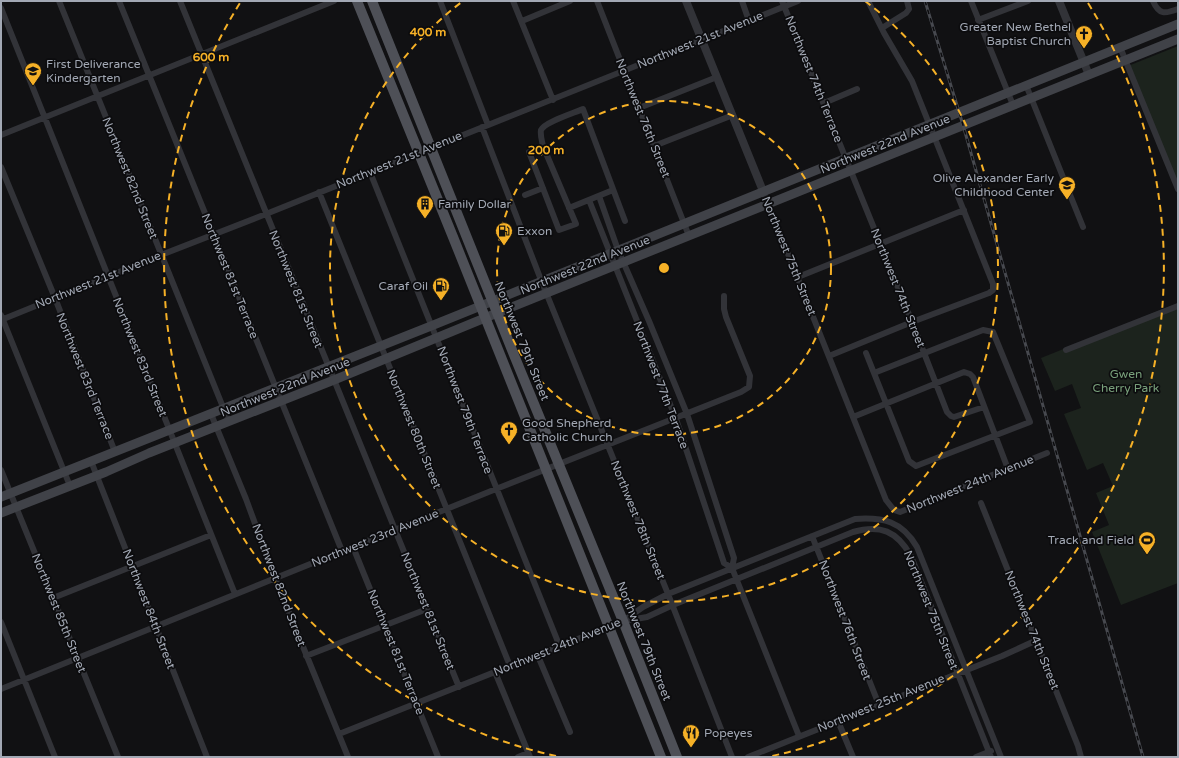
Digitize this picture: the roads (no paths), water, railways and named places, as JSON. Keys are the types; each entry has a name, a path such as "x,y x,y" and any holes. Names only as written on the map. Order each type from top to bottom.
{"main road":[{"path":"357,1 661,757"},
{"name":"Northwest 79th Street","path":"372,1 677,757"},
{"name":"Northwest 22nd Avenue","path":"1,497 431,326 541,280 1178,24"},
{"name":"Northwest 22nd Avenue","path":"1,514 1178,39"},
{"path":"382,65 396,60"},
{"path":"453,237 464,232"},
{"path":"513,387 518,388 525,394 539,417"},
{"path":"577,548 590,542"},
{"path":"641,706 654,701"}],"street":[{"name":"Northwest 82nd Street","path":"59,1 229,422"},
{"name":"Northwest 81st Terrace","path":"119,1 342,551"},
{"name":"Northwest 81st Street","path":"180,1 459,687"},
{"path":"1,135 334,1"},
{"name":"Northwest 78th Street","path":"440,1 511,200 513,210 673,605 732,757"},
{"path":"513,1 553,100"},
{"path":"522,21 570,1"},
{"name":"Northwest 76th Street","path":"596,1 689,236"},
{"name":"Northwest 75th Street","path":"686,1 798,277 886,500 894,510"},
{"path":"742,1 749,20"},
{"name":"Northwest 21st Avenue","path":"2,318 266,214 418,152 553,100 702,40 784,4 798,1"},
{"path":"829,356 912,322 989,293 993,290 993,284 912,81 868,1"},
{"path":"882,28 906,13 909,9 907,1"},
{"path":"971,1 1013,105"},
{"path":"978,20 1028,1"},
{"path":"1059,1 1089,75"},
{"path":"1153,1 1156,8 1161,12 1167,13 1178,9"},
{"name":"Northwest 74th Terrace","path":"784,4 846,158"},
{"name":"Northwest 83rd Street","path":"1,8 235,594"},
{"path":"1120,47 1178,189"},
{"path":"639,108 717,77"},
{"path":"1026,85 1083,227"},
{"path":"824,103 857,89"},
{"path":"543,146 529,152 560,230 576,224 543,146 541,130 546,124 583,109 625,221"},
{"path":"654,146 733,115"},
{"name":"Northwest 74th Street","path":"846,158 912,322 946,412 951,416 957,417 984,406"},
{"name":"Northwest 83rd Terrace","path":"1,167 55,298 115,452"},
{"name":"Northwest 79th Terrace","path":"370,172 560,647"},
{"path":"525,195 543,188"},
{"path":"569,208 613,190"},
{"name":"Northwest 80th Street","path":"319,192 510,666"},
{"name":"Northwest 77th Terrace","path":"599,196 614,251"},
{"name":"Northwest 77th Terrace","path":"589,200 620,263 687,414 734,558 732,568 799,736"},
{"path":"798,277 964,210"},
{"name":"Northwest 77th Terrace","path":"620,263 676,419 724,563 732,568"},
{"name":"Northwest 23rd Avenue","path":"1,689 558,464 676,419 741,392 749,387 750,376 724,309 724,296"},
{"path":"1066,350 1178,306"},
{"path":"2,318 70,486"},
{"path":"866,353 886,404 909,460 916,466 1030,422 993,332 983,330 874,373"},
{"path":"853,417 964,372 970,374 973,377 1008,469"},
{"name":"Northwest 82nd Street","path":"211,414 246,499 306,656 348,757"},
{"path":"685,447 696,443"},
{"name":"Northwest 24th Avenue","path":"894,510 900,512 1047,453"},
{"name":"Northwest 84th Street","path":"91,461 208,757"},
{"name":"Northwest 85th Street","path":"1,470 118,757"},
{"path":"702,496 712,493"},
{"name":"Northwest 74th Street","path":"982,503 1082,757"},
{"name":"Northwest 24th Avenue","path":"339,734 609,627 623,621 643,607 668,594 855,519 872,518 891,522 906,531"},
{"name":"Northwest 75th Street","path":"623,621 647,617 736,578 866,528 885,530 893,534 906,548 923,586 990,755"},
{"name":"Northwest 75th Street","path":"906,531 917,547 1002,757"},
{"path":"53,598 211,535"},
{"name":"Northwest 76th Street","path":"812,536 878,704"},
{"name":"Northwest 81st Terrace","path":"353,547 438,757"},
{"path":"923,586 931,583"},
{"path":"306,656 426,609"},
{"path":"1,622 55,757"},
{"path":"939,628 948,624"},
{"name":"Northwest 25th Avenue","path":"748,757 966,669 1002,656 1037,640"},
{"path":"538,656 570,732"},
{"path":"495,672 529,755 518,757"},
{"path":"974,714 983,711"},
{"path":"838,721 853,757"},
{"path":"976,757 990,755 998,749"}],"railway":[{"path":"925,1 963,125 1143,757"}],"place":[{"name":"Greater New Bethel Baptist Church","path":"1084,49"},
{"name":"First Deliverance Kindergarten","path":"33,86"},
{"name":"Olive Alexander Early Childhood Center","path":"1067,200"},
{"name":"Family Dollar","path":"425,219"},
{"name":"Exxon","path":"504,246"},
{"name":"Caraf Oil","path":"441,301"},
{"name":"Good Shepherd Catholic Church","path":"509,445"},
{"name":"Track and Field","path":"1147,555"},
{"name":"Popeyes","path":"691,748"}],"park label":[{"name":"Gwen Cherry Park","path":"1126,381"}]}
